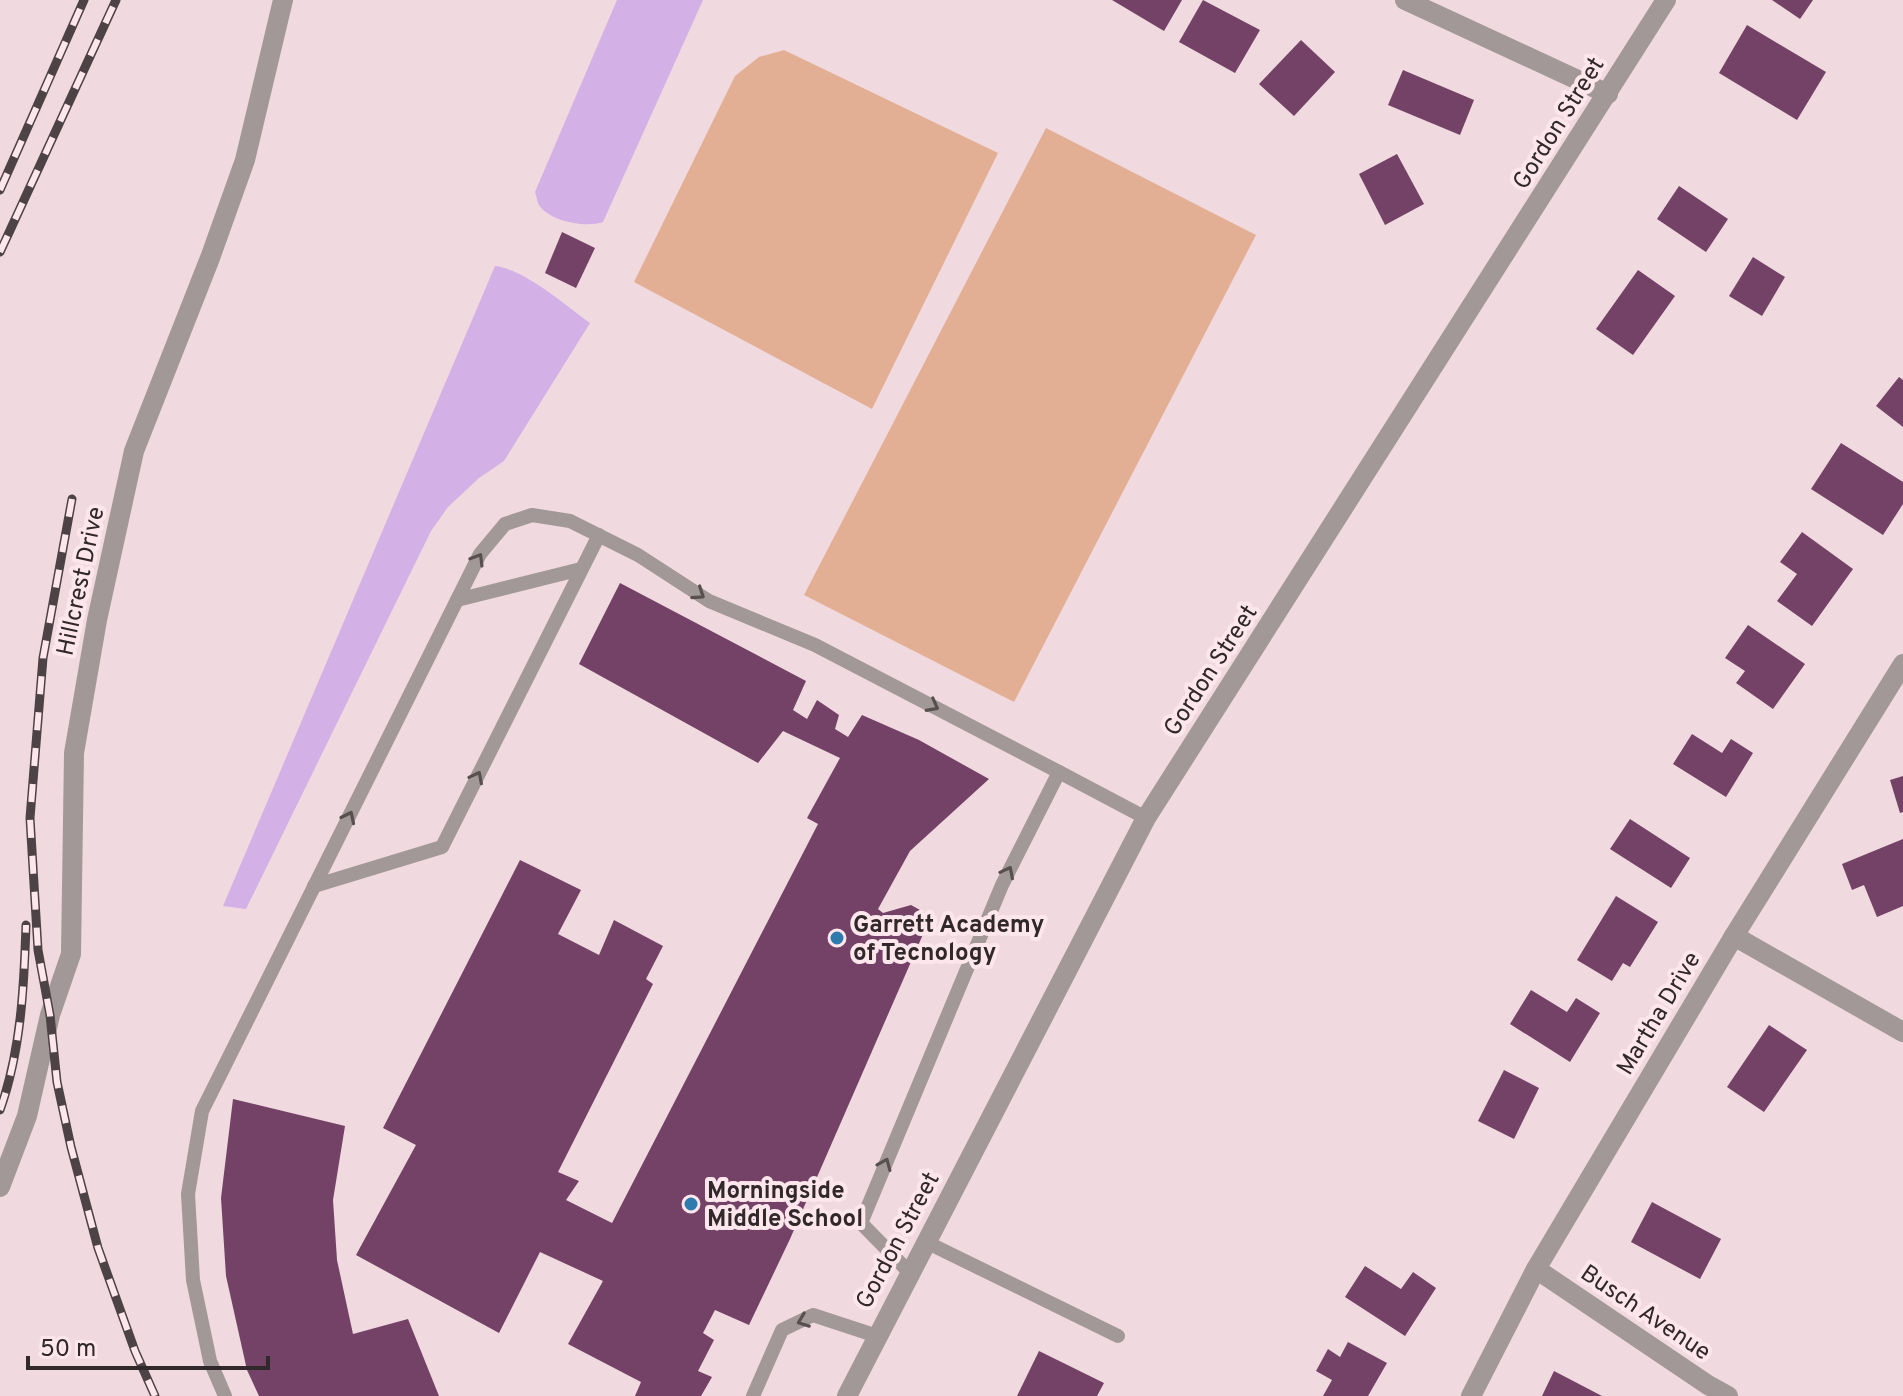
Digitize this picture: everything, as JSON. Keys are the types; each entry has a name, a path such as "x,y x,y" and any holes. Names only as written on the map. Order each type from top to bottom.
{"street":[{"name":"Hillcrest Drive","path":"0,1187 27,1116 50,1015 71,954 74,753 97,620 134,451 245,160 283,0"},
{"path":"1405,0 1608,94"},
{"name":"Gordon Street","path":"847,1396 1146,818 1666,0"},
{"name":"Martha Drive","path":"1471,1396 1536,1269 1734,936 1903,664"},
{"path":"1734,936 1903,1032"},
{"name":"Busch Avenue","path":"1536,1269 1728,1396"}],"lane":[{"path":"225,1396 210,1361 193,1280 188,1194 202,1111 480,554 505,524 532,515 570,521 638,555 709,601 815,645 1146,818"},
{"path":"314,886 442,847 599,535"},
{"path":"457,600 581,569"},
{"path":"910,1273 861,1223 1002,885 1059,772"},
{"path":"926,1242 1118,1336"},
{"path":"753,1396 782,1330 802,1320 813,1315 877,1336"}],"shaded area":[{"path":"617,0 703,0 603,222 569,222 544,211 538,204 535,192"},
{"path":"784,50 998,153 872,409 634,282 735,76 759,57"},
{"path":"1046,128 1256,235 1014,702 804,595"},
{"path":"495,266 532,281 590,323 504,461 479,478 448,507 431,531 246,909 223,906"}],"building":[{"path":"1112,0 1182,0 1164,31"},
{"path":"1203,0 1260,30 1235,73 1179,42"},
{"path":"1772,0 1813,0 1800,19"},
{"path":"1747,25 1826,72 1797,120 1719,73"},
{"path":"1301,40 1335,72 1294,116 1259,84"},
{"path":"1403,70 1474,100 1460,135 1388,105"},
{"path":"1397,154 1424,204 1385,225 1359,174"},
{"path":"1679,186 1728,219 1706,252 1657,219"},
{"path":"562,232 595,248 576,288 545,273"},
{"path":"1753,257 1785,277 1762,316 1729,296"},
{"path":"1638,270 1675,296 1633,355 1596,329"},
{"path":"1899,377 1903,380 1903,427 1876,406"},
{"path":"1841,443 1903,482 1903,504 1883,535 1811,489"},
{"path":"1802,532 1853,569 1812,626 1777,601 1797,574 1780,562"},
{"path":"620,583 806,681 793,710 807,719 817,700 839,715 835,729 848,737 862,715 919,740 989,779 910,851 878,909 883,913 911,905 931,916 790,1239 749,1325 715,1310 703,1333 714,1340 698,1371 712,1377 701,1396 635,1396 641,1382 568,1344 603,1281 540,1252 499,1333 356,1255 416,1145 383,1128 520,860 581,890 558,934 599,955 614,920 663,946 646,979 653,984 558,1172 579,1181 566,1200 612,1223 818,824 807,818 840,758 783,731 758,763 579,664"},
{"path":"1748,625 1805,664 1773,709 1736,683 1745,671 1725,658"},
{"path":"1692,734 1722,753 1731,739 1753,753 1726,797 1673,764"},
{"path":"1903,776 1903,812 1900,813 1890,780"},
{"path":"1630,819 1690,858 1671,888 1610,849"},
{"path":"1903,839 1903,906 1877,917 1864,885 1852,890 1842,864"},
{"path":"1616,896 1658,922 1630,967 1623,963 1612,981 1577,960"},
{"path":"1531,990 1567,1012 1576,998 1600,1013 1570,1062 1510,1024"},
{"path":"1769,1025 1807,1050 1764,1112 1727,1087"},
{"path":"1504,1070 1539,1088 1514,1139 1478,1121"},
{"path":"233,1099 345,1126 333,1200 337,1260 353,1334 408,1319 439,1396 259,1396 247,1370 226,1276 221,1198"},
{"path":"1652,1202 1721,1239 1700,1279 1631,1242"},
{"path":"1365,1266 1401,1289 1413,1272 1436,1288 1405,1336 1345,1297"},
{"path":"1348,1342 1387,1363 1368,1396 1323,1396 1332,1380 1316,1371 1328,1349 1340,1357"},
{"path":"1039,1351 1104,1383 1097,1396 1017,1396"},
{"path":"1554,1371 1602,1396 1542,1396"}],"railway":[{"path":"0,190 84,0"},
{"path":"0,252 116,0"},
{"path":"72,499 43,658 30,818 38,950 50,1015 57,1082 71,1147 98,1248 135,1351 155,1396"},
{"path":"0,1110 17,1042 26,925"}],"place":[{"name":"Garrett Academy of Tecnology","path":"837,938"},
{"name":"Morningside Middle School","path":"691,1204"}]}
